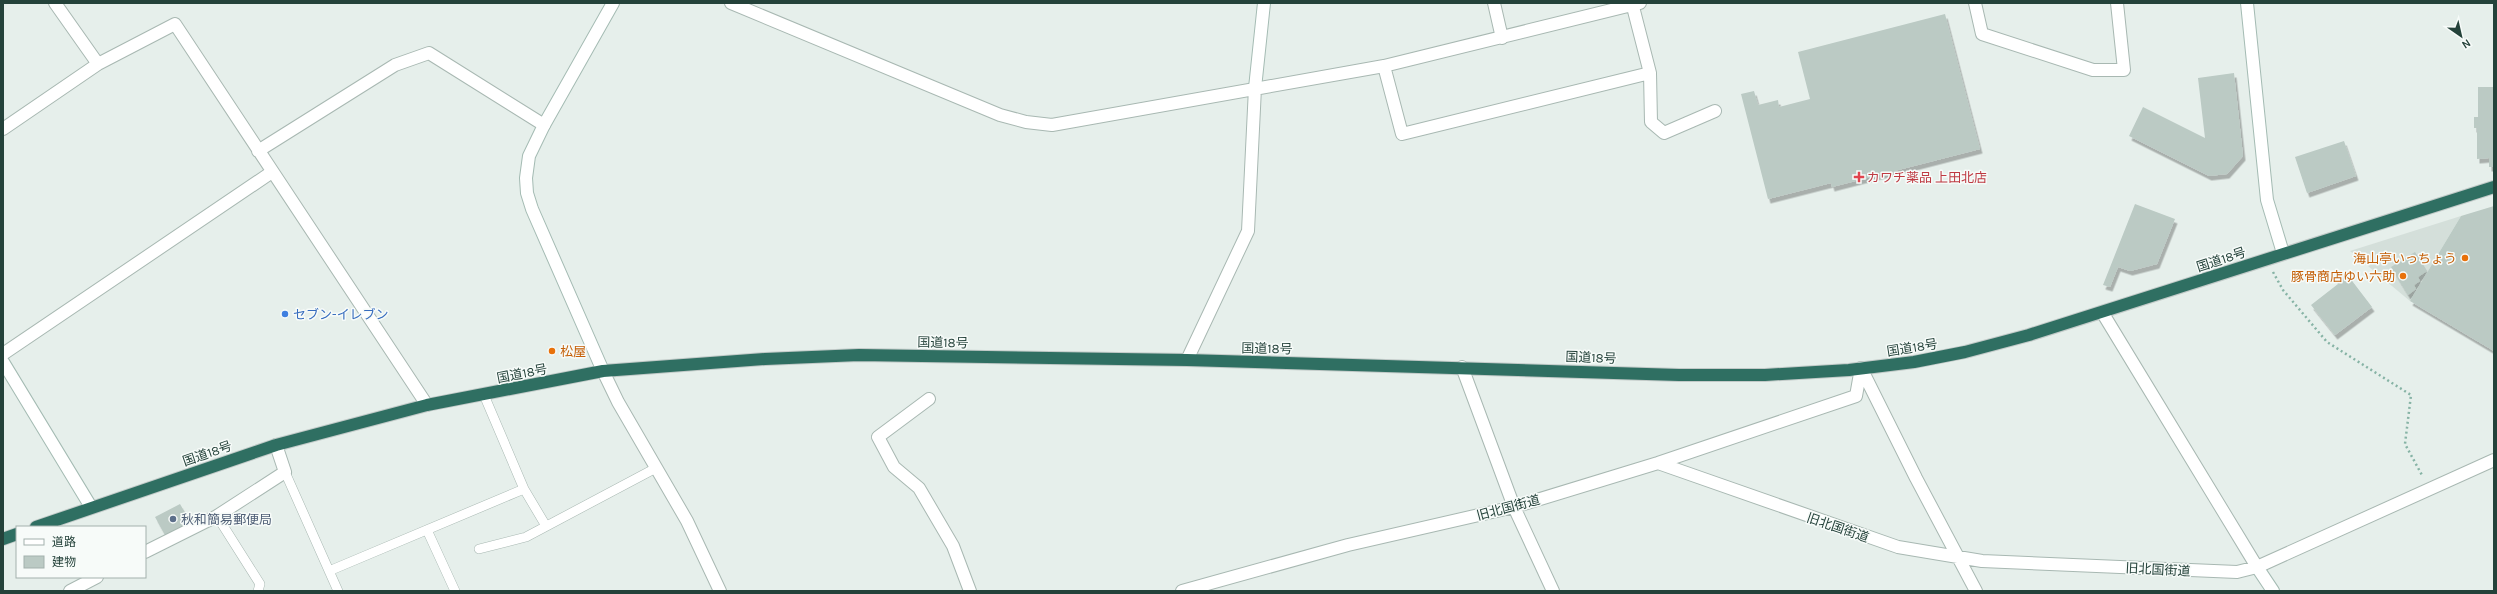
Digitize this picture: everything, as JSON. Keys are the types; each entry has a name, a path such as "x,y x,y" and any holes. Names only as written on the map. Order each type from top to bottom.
{"highway":[{"name":"国道18号","path":"39,526 276,445 427,405 603,371 764,359 859,355 1187,360 1726,375 1765,375 1861,368 1914,362 1965,352 2102,312 2283,253 2494,187"},
{"path":"3,539 16,534"}],"street":[{"path":"55,3 98,64"},
{"path":"613,3 544,125 529,156 527,193 603,371 687,521 720,591"},
{"path":"731,3 987,110 1026,122 1052,125 1384,66 1635,4 1650,73 1651,122 1664,133 1715,111"},
{"path":"1187,360 1248,231 1255,88 1264,3"},
{"path":"1494,3 1502,38"},
{"path":"1975,3 1982,34 2093,70 2124,70 2117,3"},
{"path":"2248,3 2267,200 2283,253"},
{"path":"3,130 98,64 175,24 427,405"},
{"path":"258,150 396,65 429,53 544,125"},
{"path":"1384,66 1402,134 1650,73"},
{"path":"3,354 272,172"},
{"path":"2102,312 2273,591"},
{"path":"3,362 91,507"},
{"path":"1462,367 1514,506 1553,591"},
{"path":"1658,463 1856,396 1861,368"},
{"path":"1861,368 1916,478 1959,556 1976,591"},
{"path":"929,399 878,437 894,466 919,488 953,546 970,591"},
{"path":"146,552 217,516 286,472 276,445"},
{"name":"旧北国街道","path":"1182,591 1348,545 1514,506 1658,463 1898,547 1982,561 2237,572 2257,567 2429,488 2494,460"},
{"path":"70,591 95,578"}],"lane":[{"path":"484,395 524,489 546,526"},
{"path":"479,549 526,537 656,468"},
{"path":"286,472 338,591"},
{"path":"329,571 524,489"},
{"path":"217,516 260,584 258,591"},
{"path":"427,530 455,591"}],"path":[{"path":"2272,270 2283,290 2327,342 2411,395 2405,444 2429,488"}],"shaded area":[{"name":"豚骨商店ゆい六助","path":"2461,216 2410,301 2350,251"}],"building":[{"path":"1945,14 1980,149 1832,187 1831,183 1768,199 1741,94 1754,91 1758,105 1778,100 1779,107 1810,99 1798,52"},
{"path":"2234,73 2243,156 2227,174 2209,176 2129,136 2143,107 2205,138 2198,78"},
{"path":"2478,87 2494,87 2494,167 2489,167 2489,158 2477,159 2477,128 2474,128 2474,117 2478,117"},
{"path":"2344,141 2356,176 2307,193 2295,157"},
{"path":"2135,204 2175,219 2157,264 2130,271 2118,267 2110,287 2103,285"},
{"name":"海山亭いっちょう","path":"2494,206 2494,351 2410,301 2461,216"},
{"path":"2415,252 2427,271 2418,277 2420,281 2414,285 2416,289 2408,295 2391,267"},
{"path":"2346,273 2372,307 2335,335 2311,305 2338,284 2336,281"},
{"name":"秋和簡易郵便局","path":"180,504 190,521 165,535 155,517"}],"place":[{"name":"カワチ薬品 上田北店","path":"1859,177"},
{"name":"海山亭いっちょう","path":"2465,258"},
{"name":"豚骨商店ゆい六助","path":"2403,276"},
{"name":"セブン-イレブン","path":"285,314"},
{"name":"松屋","path":"552,351"},
{"name":"秋和簡易郵便局","path":"173,519"}]}
